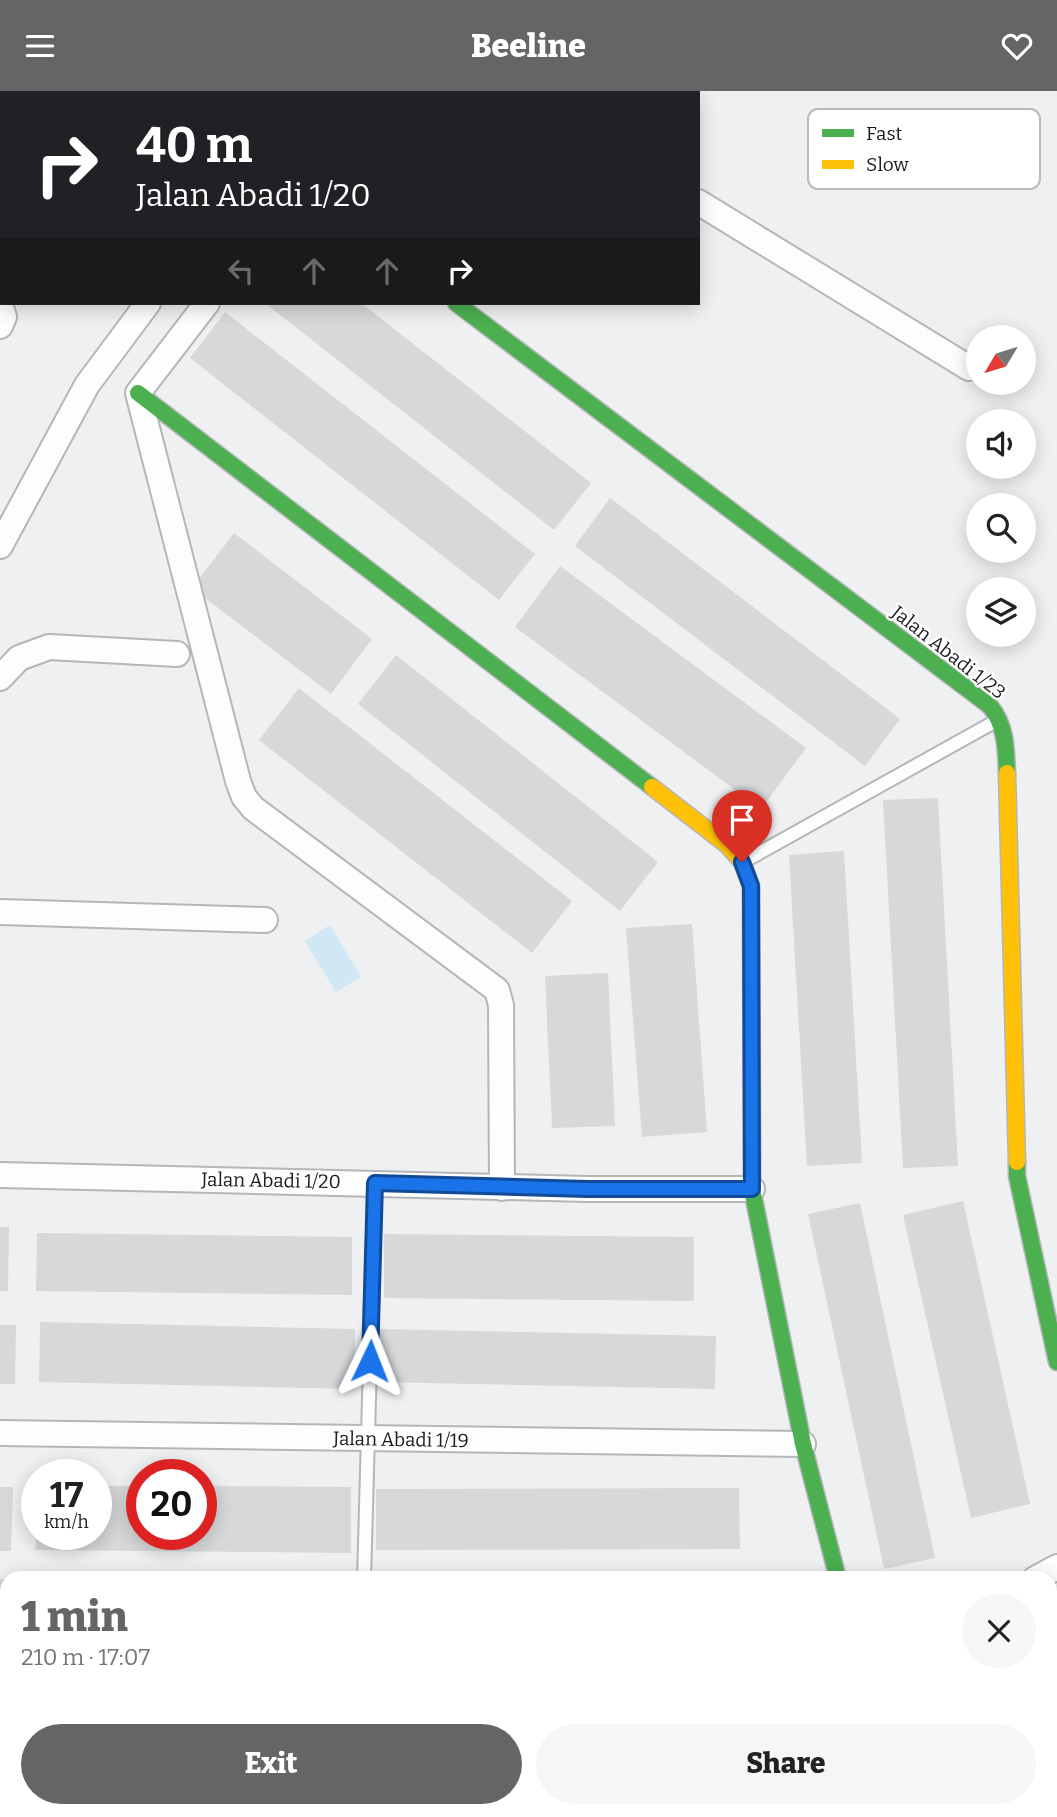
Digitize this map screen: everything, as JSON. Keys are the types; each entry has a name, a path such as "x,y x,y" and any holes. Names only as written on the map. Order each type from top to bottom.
{"street":[{"path":"700,203 966,366"},
{"path":"0,326 4,317 1,305"},
{"path":"0,546 86,385 146,305"},
{"path":"138,393 205,305"},
{"name":"Jalan Abadi 1/23","path":"459,305 989,706 1000,719 1006,743 1017,1176 1057,1362"},
{"path":"138,393 727,845 742,862 751,886 752,1189 803,1444 836,1571"},
{"path":"138,393 244,797 253,808 497,990 501,1005 502,1188"},
{"path":"0,678 19,658 49,647 177,654"},
{"path":"0,912 265,920"},
{"name":"Jalan Abadi 1/20","path":"0,1175 502,1188 752,1189"},
{"name":"Jalan Abadi 1/19","path":"0,1433 803,1444"}],"lane":[{"path":"742,862 1000,719"},
{"path":"364,1571 375,1183"}],"shaded area":[{"path":"330,925 361,977 336,992 305,941"}],"building":[{"path":"268,305 364,305 591,483 554,530"},
{"path":"225,312 535,554 499,600 190,358"},
{"path":"610,498 900,719 865,766 575,546"},
{"path":"234,533 372,639 331,694 192,588"},
{"path":"560,566 806,748 761,809 515,627"},
{"path":"396,655 658,862 620,911 358,704"},
{"path":"299,688 572,901 532,953 259,740"},
{"path":"938,798 958,1166 903,1168 883,800"},
{"path":"844,851 862,1163 807,1166 789,855"},
{"path":"692,924 707,1132 642,1137 626,928"},
{"path":"608,973 615,1126 552,1128 545,976"},
{"path":"963,1201 1030,1504 971,1518 903,1215"},
{"path":"860,1203 935,1558 884,1569 808,1214"},
{"path":"0,1227 9,1227 8,1291 0,1291"},
{"path":"37,1233 352,1237 352,1295 36,1291"},
{"path":"384,1234 694,1237 694,1301 384,1298"},
{"path":"40,1322 355,1329 354,1389 39,1382"},
{"path":"0,1325 16,1325 15,1384 0,1384"},
{"path":"378,1329 716,1336 715,1389 377,1382"},
{"path":"112,1486 126,1486 126,1550 217,1550 217,1486 351,1487 351,1553 35,1550 112,1550"},
{"path":"0,1487 13,1487 11,1551 0,1551"},
{"path":"739,1488 740,1549 376,1550 376,1489"}],"traffic: fast":[{"path":"459,305 990,706 1002,729 1007,773"},
{"path":"138,393 652,787"},
{"path":"752,1156 752,1189 803,1444 836,1571"},
{"path":"1017,1162 1017,1176 1057,1362"}],"traffic: slow":[{"path":"1007,773 1017,1162"},
{"path":"652,787 727,845 742,862 751,886 752,1156"}],"route":[{"path":"370,1361 375,1183 502,1188 752,1189 751,886 742,862"}]}
